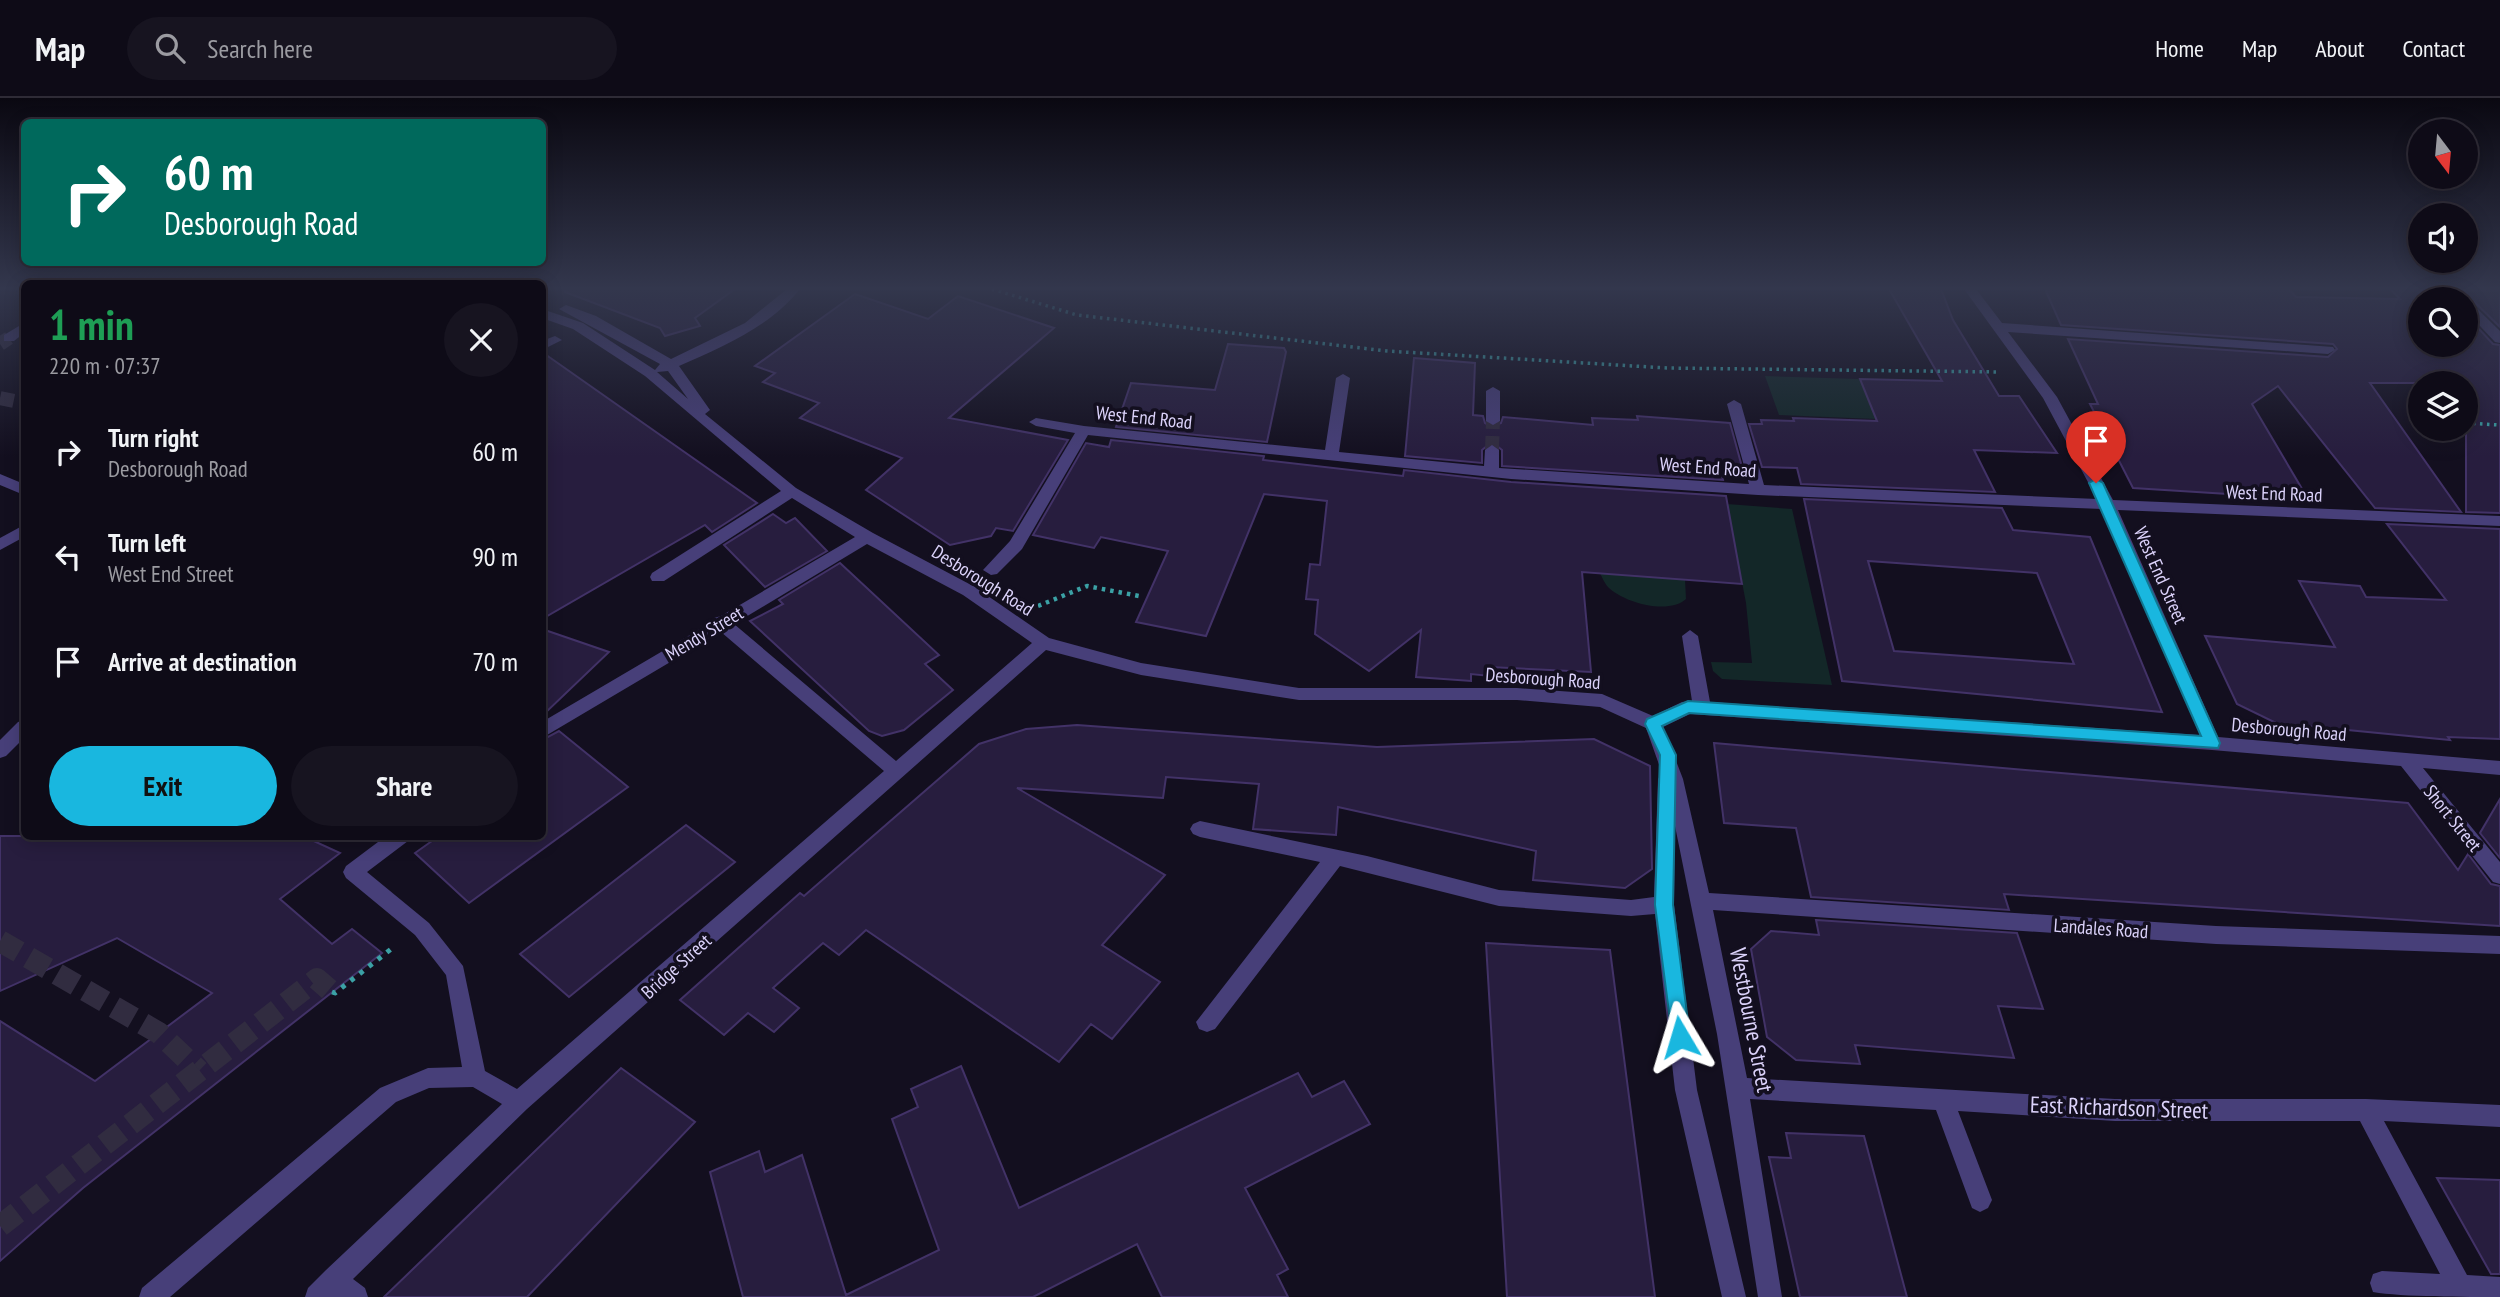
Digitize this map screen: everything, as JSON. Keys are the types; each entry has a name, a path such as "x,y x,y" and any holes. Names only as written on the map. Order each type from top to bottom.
{"street":[{"path":"607,345 650,373 723,437"},
{"path":"637,345 670,364 723,437"},
{"path":"650,373 711,345"},
{"name":"West End Street","path":"2011,345 2050,397 2108,505 2212,743"},
{"path":"2255,345 2328,350"},
{"path":"1331,456 1343,379"},
{"path":"1493,391 1493,421"},
{"path":"1734,404 1758,489"},
{"path":"1036,422 1084,430"},
{"name":"West End Road","path":"991,570 1016,545 1084,430 1491,472 1758,489 2500,521"},
{"name":"Desborough Road","path":"723,437 791,491 867,537 969,591 1043,643 1141,669 1299,694 1517,694 1602,701 1653,724 1688,707 2212,743 2500,768"},
{"path":"1491,472 1492,450"},
{"path":"0,479 21,489"},
{"path":"658,577 764,511 791,491"},
{"path":"0,545 21,532"},
{"name":"Mendy Street","path":"546,729 720,622 867,537"},
{"path":"720,622 896,771"},
{"path":"1689,636 1702,709"},
{"name":"Bridge Street","path":"317,1297 519,1102 1043,643"},
{"name":"Westbourne Street","path":"1653,724 1668,755 1702,901 1739,1088 1770,1297"},
{"path":"0,751 21,730"},
{"name":"Westbourne Street","path":"1668,755 1664,905 1686,1090 1734,1297"},
{"name":"Short Street","path":"2406,760 2500,876"},
{"path":"1200,829 1499,898 1632,908 1664,905"},
{"path":"396,840 353,872 418,927 456,972 475,1077"},
{"path":"1208,1022 1335,858"},
{"name":"Landales Road","path":"1702,901 2216,935 2500,945"},
{"path":"151,1297 388,1095 428,1079 475,1077 519,1102"},
{"name":"East Richardson Street","path":"1739,1088 2115,1110 2366,1110 2500,1115"},
{"path":"1943,1100 1980,1199"},
{"path":"2366,1110 2460,1287"},
{"path":"335,1279 356,1297"},
{"path":"2382,1283 2500,1289"}],"path":[{"path":"1333,345 1387,351 1667,368 2033,373"},
{"path":"2478,424 2500,425"},
{"path":"1008,618 1087,586 1139,596"},
{"path":"332,992 335,993 418,927"}],"green space":[{"path":"1765,376 1860,379 1876,419 1779,415"},
{"path":"1727,504 1792,509 1832,685 1722,679 1713,671 1711,662 1752,663 1746,603"},
{"path":"1600,573 1685,579 1686,599 1669,606 1635,602 1615,593"}],"building":[{"path":"784,345 1034,345 949,418 1068,440 1013,531 996,528 991,536 950,545 866,490 902,458 800,418 819,403 763,382 775,373 755,366"},
{"path":"1228,345 1284,348 1286,352 1267,442 1116,427 1131,383 1215,390"},
{"path":"1921,345 1968,345 1999,396 2019,396 2057,453 1974,450 1995,492 1801,484 1797,468 1762,467 1749,424 1762,424 1761,420 1794,421 1793,418 1877,421 1860,379 1942,381"},
{"path":"2071,345 2154,345 2328,357 2337,349 2334,345 2408,345 2408,357 2478,357 2478,345 2500,345 2500,513 2466,512 2466,441 2478,441 2478,371 2408,371 2408,383 2370,383 2408,437 2408,441 2411,441 2461,512 2375,508 2278,386 2252,404 2308,499 2133,488 2090,404 2098,404"},
{"path":"546,355 757,503 712,532 705,525 546,617"},
{"path":"1414,358 1475,363 1473,415 1483,416 1485,423 1492,427 1501,423 1503,417 1593,425 1592,418 1638,420 1637,416 1730,423 1742,467 1725,466 1726,472 1721,471 1723,480 1502,466 1502,450 1492,442 1482,450 1482,463 1405,456"},
{"path":"1111,440 1264,456 1263,460 1403,476 1404,470 1511,482 1726,496 1742,584 1582,572 1591,672 1490,667 1490,676 1471,674 1471,681 1416,677 1421,630 1369,671 1315,634 1318,600 1306,599 1310,564 1320,565 1327,501 1264,494 1206,636 1136,622 1168,551 1101,537 1094,548 1033,535 1086,443 1109,447"},
{"path":"1804,499 2002,508 2013,530 2090,537 2162,712 1842,681","holes":["1868,561 2037,573 2074,664 1894,651"]},
{"path":"773,514 786,523 795,518 827,551 765,587 724,545"},
{"path":"2387,524 2500,529 2500,739 2448,737 2450,740 2276,723 2237,704 2205,636 2335,647 2299,581 2360,586 2366,597 2446,600"},
{"path":"840,563 939,655 925,664 953,690 904,730 882,736 869,731 750,621 783,604 779,600"},
{"path":"546,630 609,652 546,712"},
{"path":"1077,725 1377,747 1594,739 1650,766 1652,869 1625,888 1533,880 1536,851 1338,807 1336,835 1253,829 1259,784 1166,777 1163,798 1017,788 1165,875 1102,945 1160,982 1112,1039 1091,1024 1059,1062 866,930 839,955 823,943 773,988 799,1008 774,1032 748,1013 724,1035 680,1000 800,893 804,896 979,744 1026,729"},
{"path":"559,731 628,787 469,903 415,853 433,840 546,840 546,738"},
{"path":"1714,743 2408,803 2458,870 2468,854 2491,884 2500,886 2500,926 2004,894 2009,910 1811,897 1796,828 1724,823"},
{"path":"2500,799 2500,858 2480,833"},
{"path":"686,825 735,862 569,997 520,954"},
{"path":"0,836 21,836 21,840 312,840 340,853 280,899 332,944 352,929 382,953 83,1188 0,1261 0,1021 95,1081 212,993 117,938 0,991"},
{"path":"1816,920 2017,933 2043,1009 1998,1006 2014,1058 1855,1045 1860,1064 1796,1060 1767,1037 1751,949 1771,931 1819,935"},
{"path":"1486,943 1610,950 1655,1297 1507,1297"},
{"path":"961,1066 1019,1208 1298,1073 1312,1097 1344,1081 1370,1124 1245,1188 1288,1269 1277,1275 1288,1297 1162,1297 1137,1244 1033,1297 743,1297 710,1172 759,1151 765,1172 802,1155 846,1295 939,1250 892,1119 918,1107 911,1089"},
{"path":"621,1068 695,1122 527,1297 384,1297"},
{"path":"1786,1133 1864,1136 1907,1297 1800,1297 1769,1157 1791,1158"},
{"path":"2437,1178 2500,1180 2500,1274 2491,1274"}],"tunnel":[{"path":"0,398 21,402"},
{"path":"1492,450 1493,421"},
{"path":"0,941 159,1033 199,1071"},
{"path":"199,1071 317,979 332,992"},
{"path":"0,1226 199,1071"}],"route":[{"path":"1680,1037 1664,905 1668,755 1653,724 1688,707 2212,743 2096,483"}]}
